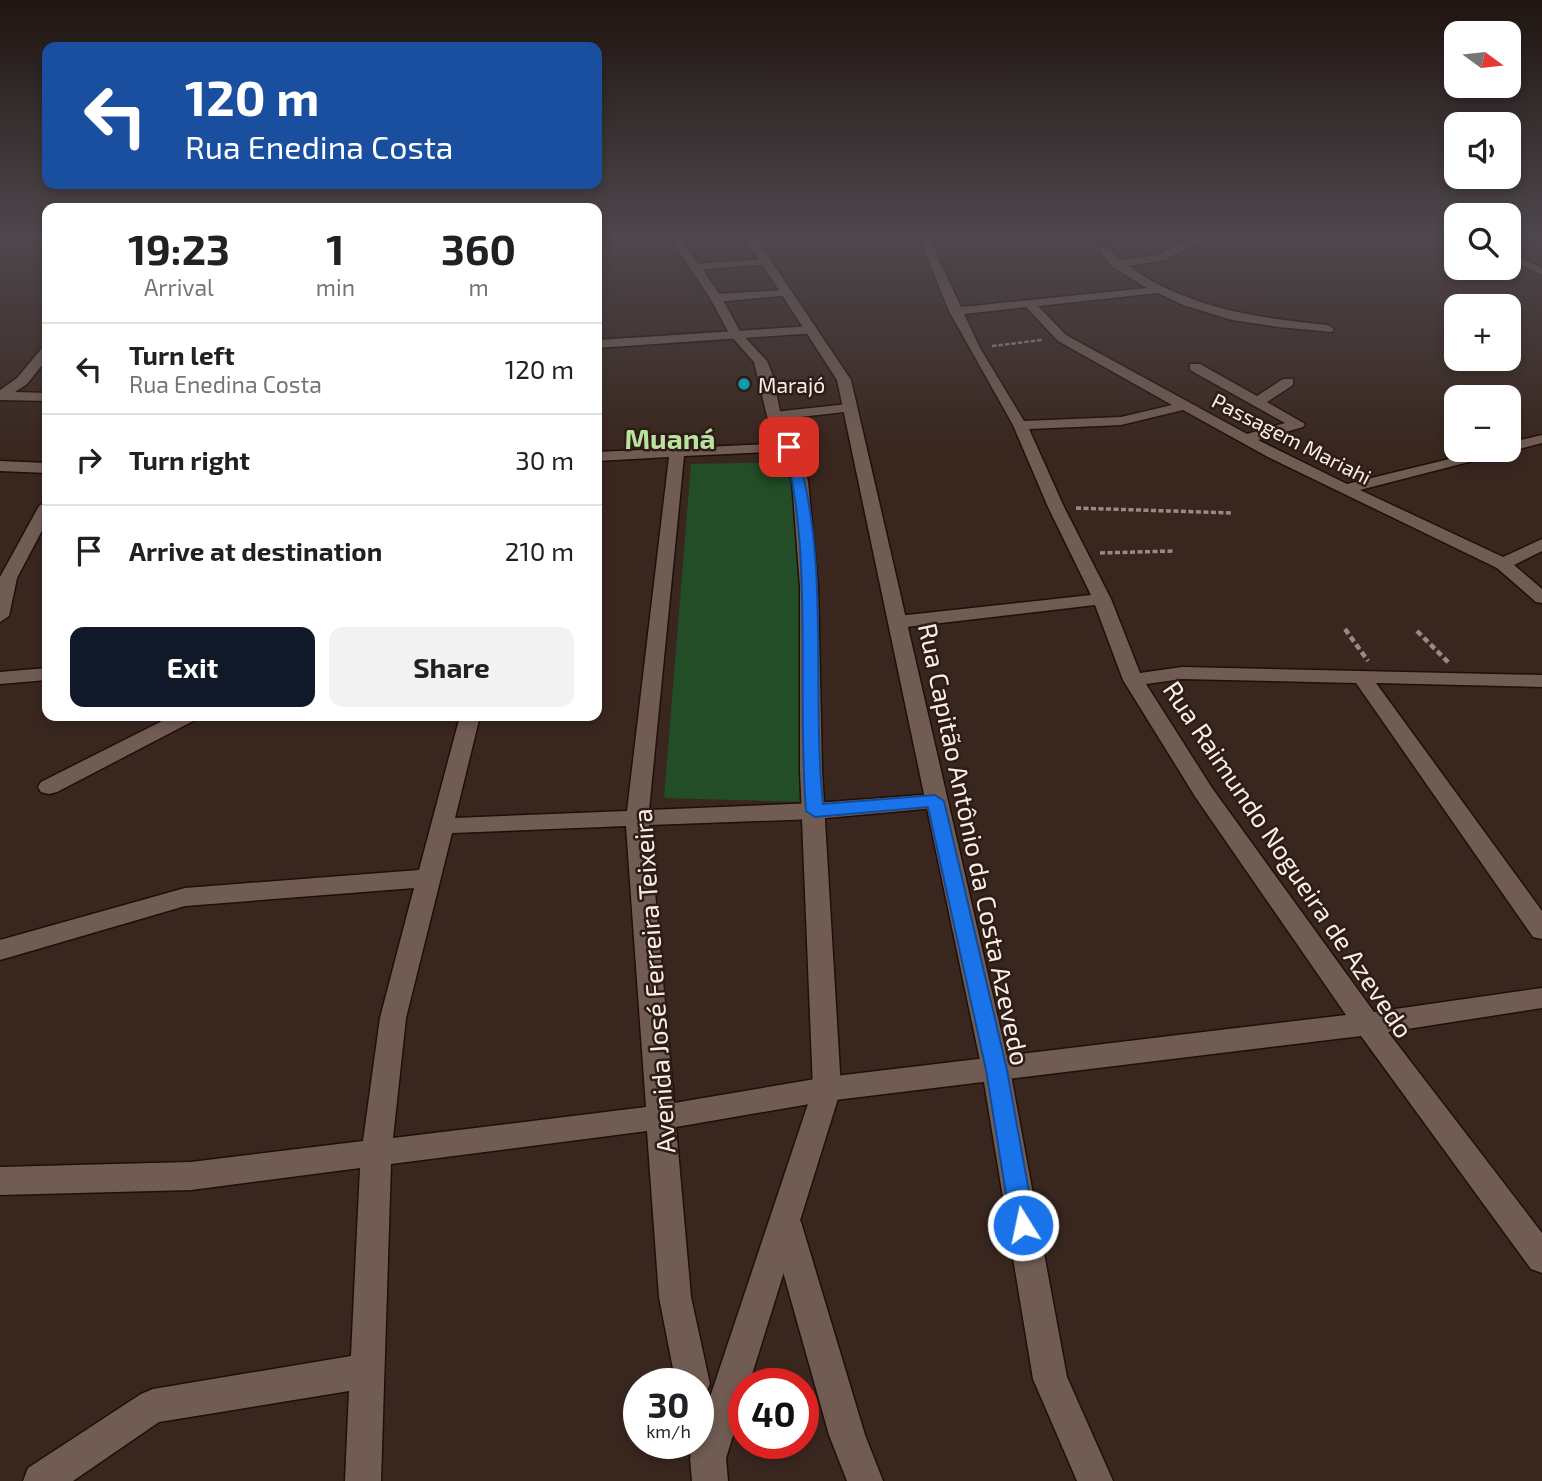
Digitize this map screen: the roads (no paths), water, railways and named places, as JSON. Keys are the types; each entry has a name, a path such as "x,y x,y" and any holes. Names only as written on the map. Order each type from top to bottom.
{"street":[{"path":"709,1470 827,1089 811,770 809,587 800,481 789,447 774,416 766,376 760,361 736,335 721,307"},
{"name":"Rua Capitão Antônio da Costa Azevedo","path":"796,307 844,380 848,408 898,622 935,801 996,1070 1050,1379 1095,1481"},
{"name":"Rua Raimundo Nogueira de Azevedo","path":"953,307 974,348 1020,425 1056,507 1102,599 1133,680 1204,793 1366,1024 1540,1253"},
{"path":"955,311 996,307"},
{"name":"Passagem Mariahi","path":"1032,307 1062,338 1244,439 1503,564 1542,598"},
{"path":"1197,307 1213,314 1328,329"},
{"path":"602,344 812,330"},
{"path":"0,396 22,380 42,357"},
{"path":"1195,368 1298,424 1244,439"},
{"path":"1257,402 1288,382"},
{"path":"0,396 42,397"},
{"path":"1020,425 1121,421 1184,406"},
{"path":"774,416 848,408"},
{"path":"1521,445 1542,439"},
{"path":"602,456 789,447"},
{"name":"Avenida José Ferreira Teixeira","path":"677,452 637,820 675,1297 690,1368"},
{"path":"1344,489 1454,462"},
{"path":"0,466 42,468"},
{"path":"0,616 8,578 42,515"},
{"path":"1503,564 1542,544"},
{"path":"898,622 1102,599"},
{"path":"1133,680 1182,673 1542,681"},
{"path":"0,678 42,674"},
{"path":"1371,677 1542,930"},
{"path":"49,786 178,721"},
{"path":"363,1481 376,1153 393,1018 469,721"},
{"path":"442,826 815,811 935,801"},
{"path":"0,950 186,897 428,878"},
{"path":"0,1181 191,1176 662,1117 827,1089 1366,1024 1542,998"},
{"path":"785,1222 847,1435 865,1481"},
{"path":"41,1481 153,1406 367,1371"}],"place":[{"name":"Marajó","path":"744,384"}],"district":[{"name":"Muaná","path":"670,438"}]}
